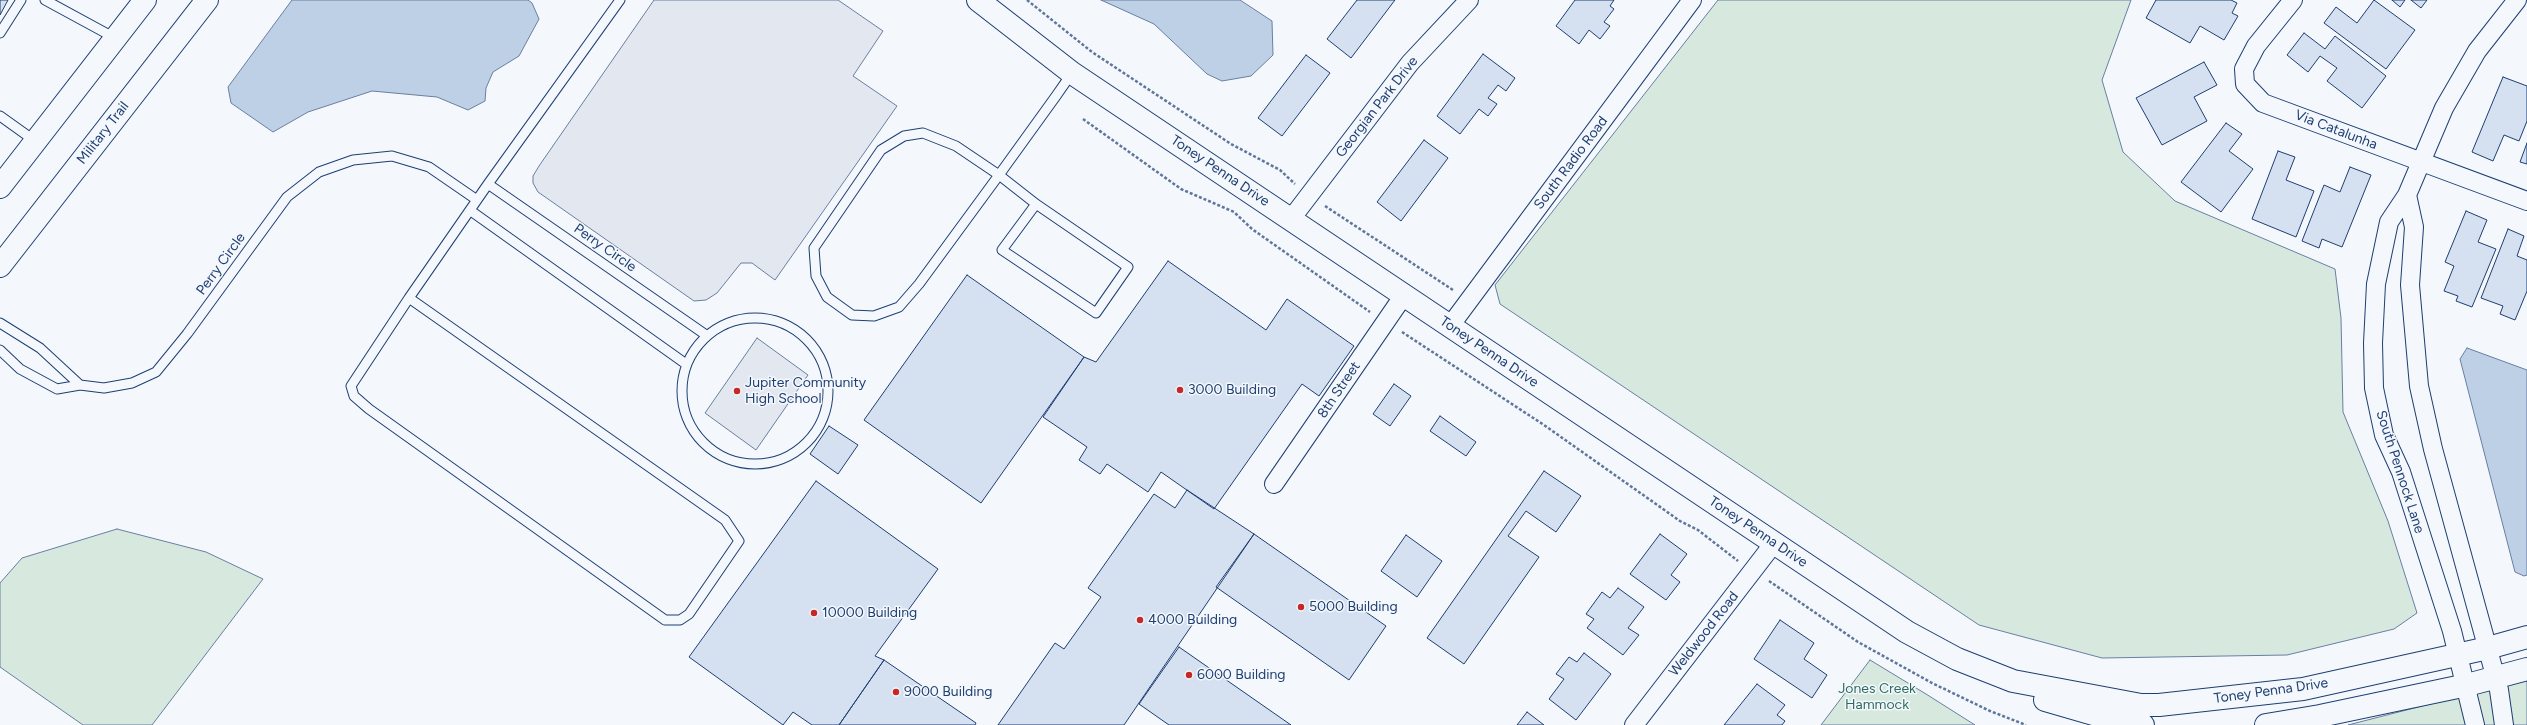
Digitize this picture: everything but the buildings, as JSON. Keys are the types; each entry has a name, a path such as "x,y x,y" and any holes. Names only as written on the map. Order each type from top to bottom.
{"street":[{"path":"0,187 145,0"},
{"name":"Military Trail","path":"0,266 207,0"},
{"name":"Toney Penna Drive","path":"978,0 1072,73 1774,544 1907,632 1957,659 2013,681 2141,705 2159,705 2303,689 2488,648 2527,637"},
{"name":"Georgian Park Drive","path":"1291,219 1410,63 1467,0"},
{"name":"South Radio Road","path":"1450,326 1692,0"},
{"name":"Via Catalunha","path":"2293,0 2256,46 2244,69 2245,84 2263,103 2527,201"},
{"name":"South Pennock Lane","path":"2475,725 2467,685 2456,654 2452,631 2400,472 2384,435 2374,388 2373,342 2376,284 2389,222 2407,195 2419,162 2444,108 2476,52 2518,0"},
{"path":"2407,195 2414,227 2410,285 2419,386 2433,449 2488,648 2504,725"},
{"name":"8th Street","path":"1274,484 1404,295"},
{"name":"Weldwood Road","path":"1634,725 1774,544"},
{"path":"2266,725 2320,716 2467,685 2495,676 2527,669"},
{"name":"Toney Penna Drive","path":"2013,681 2039,699 2128,724 2143,725"}],"lane":[{"path":"0,33 20,0"},
{"path":"45,0 115,38"},
{"path":"410,298 725,520 739,541 689,614 680,620 665,620 369,409 354,396 351,386 410,298 471,211 488,184 620,0"},
{"path":"1036,204 1002,250 1096,313 1128,267 1036,204 999,174 956,146 923,133 904,136 881,150 814,248 816,276 827,297 852,316 874,316 899,307 919,284 999,174 1072,73"},
{"path":"0,116 35,141"},
{"name":"Perry Circle","path":"0,350 20,369 57,389 80,385 104,388 132,383 156,372 187,334 287,197 319,172 353,160 392,156 429,167 477,200"},
{"name":"Perry Circle","path":"488,184 706,335"},
{"path":"471,211 686,364"},
{"path":"761,317 779,321 797,331 821,359 828,388 823,419 809,440 789,456 762,464 746,464 714,452 694,432 685,416 681,390 686,364 706,335 719,326 743,318 761,317"},
{"path":"0,323 40,348 80,385"}],"path":[{"path":"1027,0 1092,52 1231,144 1280,170 1300,188"},
{"path":"1083,119 1182,189 1234,212 1252,229 1367,310"},
{"path":"1322,204 1454,290"},
{"path":"1410,337 1544,425 1680,521 1698,530 1738,561"},
{"path":"1767,580 1858,642 1938,686 1990,711 2026,725"}],"green space":[{"path":"1718,0 2131,0 2102,80 2123,152 2175,201 2335,269 2341,318 2343,412 2388,521 2417,613 2394,629 2287,655 2102,658 1979,625 1500,304 1495,285"},
{"path":"117,529 206,552 263,579 152,725 83,725 0,667 0,583 22,558"},
{"name":"Jones Creek Hammock","path":"1870,660 1926,694 1975,725 1821,725"},
{"path":"2527,679 2527,725 2348,725"}],"shaded area":[{"path":"654,0 838,0 883,31 853,76 897,106 775,280 752,263 741,263 717,293 706,300 694,301 538,192 533,183 533,176 539,166"},
{"path":"757,338 808,375 756,450 705,413"}],"water":[{"path":"292,0 528,0 532,3 539,19 519,56 493,72 486,88 485,101 468,110 437,97 372,91 308,112 273,132 231,103 228,87"},
{"path":"1101,0 1240,0 1272,21 1273,55 1251,76 1222,81 1207,74 1154,24"},
{"path":"2467,348 2527,370 2527,575 2524,576 2515,572 2460,359"}],"place":[{"name":"3000 Building","path":"1180,390"},
{"name":"Jupiter Community High School","path":"737,391"},
{"name":"5000 Building","path":"1301,607"},
{"name":"10000 Building","path":"814,613"},
{"name":"4000 Building","path":"1140,620"},
{"name":"6000 Building","path":"1189,675"},
{"name":"9000 Building","path":"896,692"}]}
